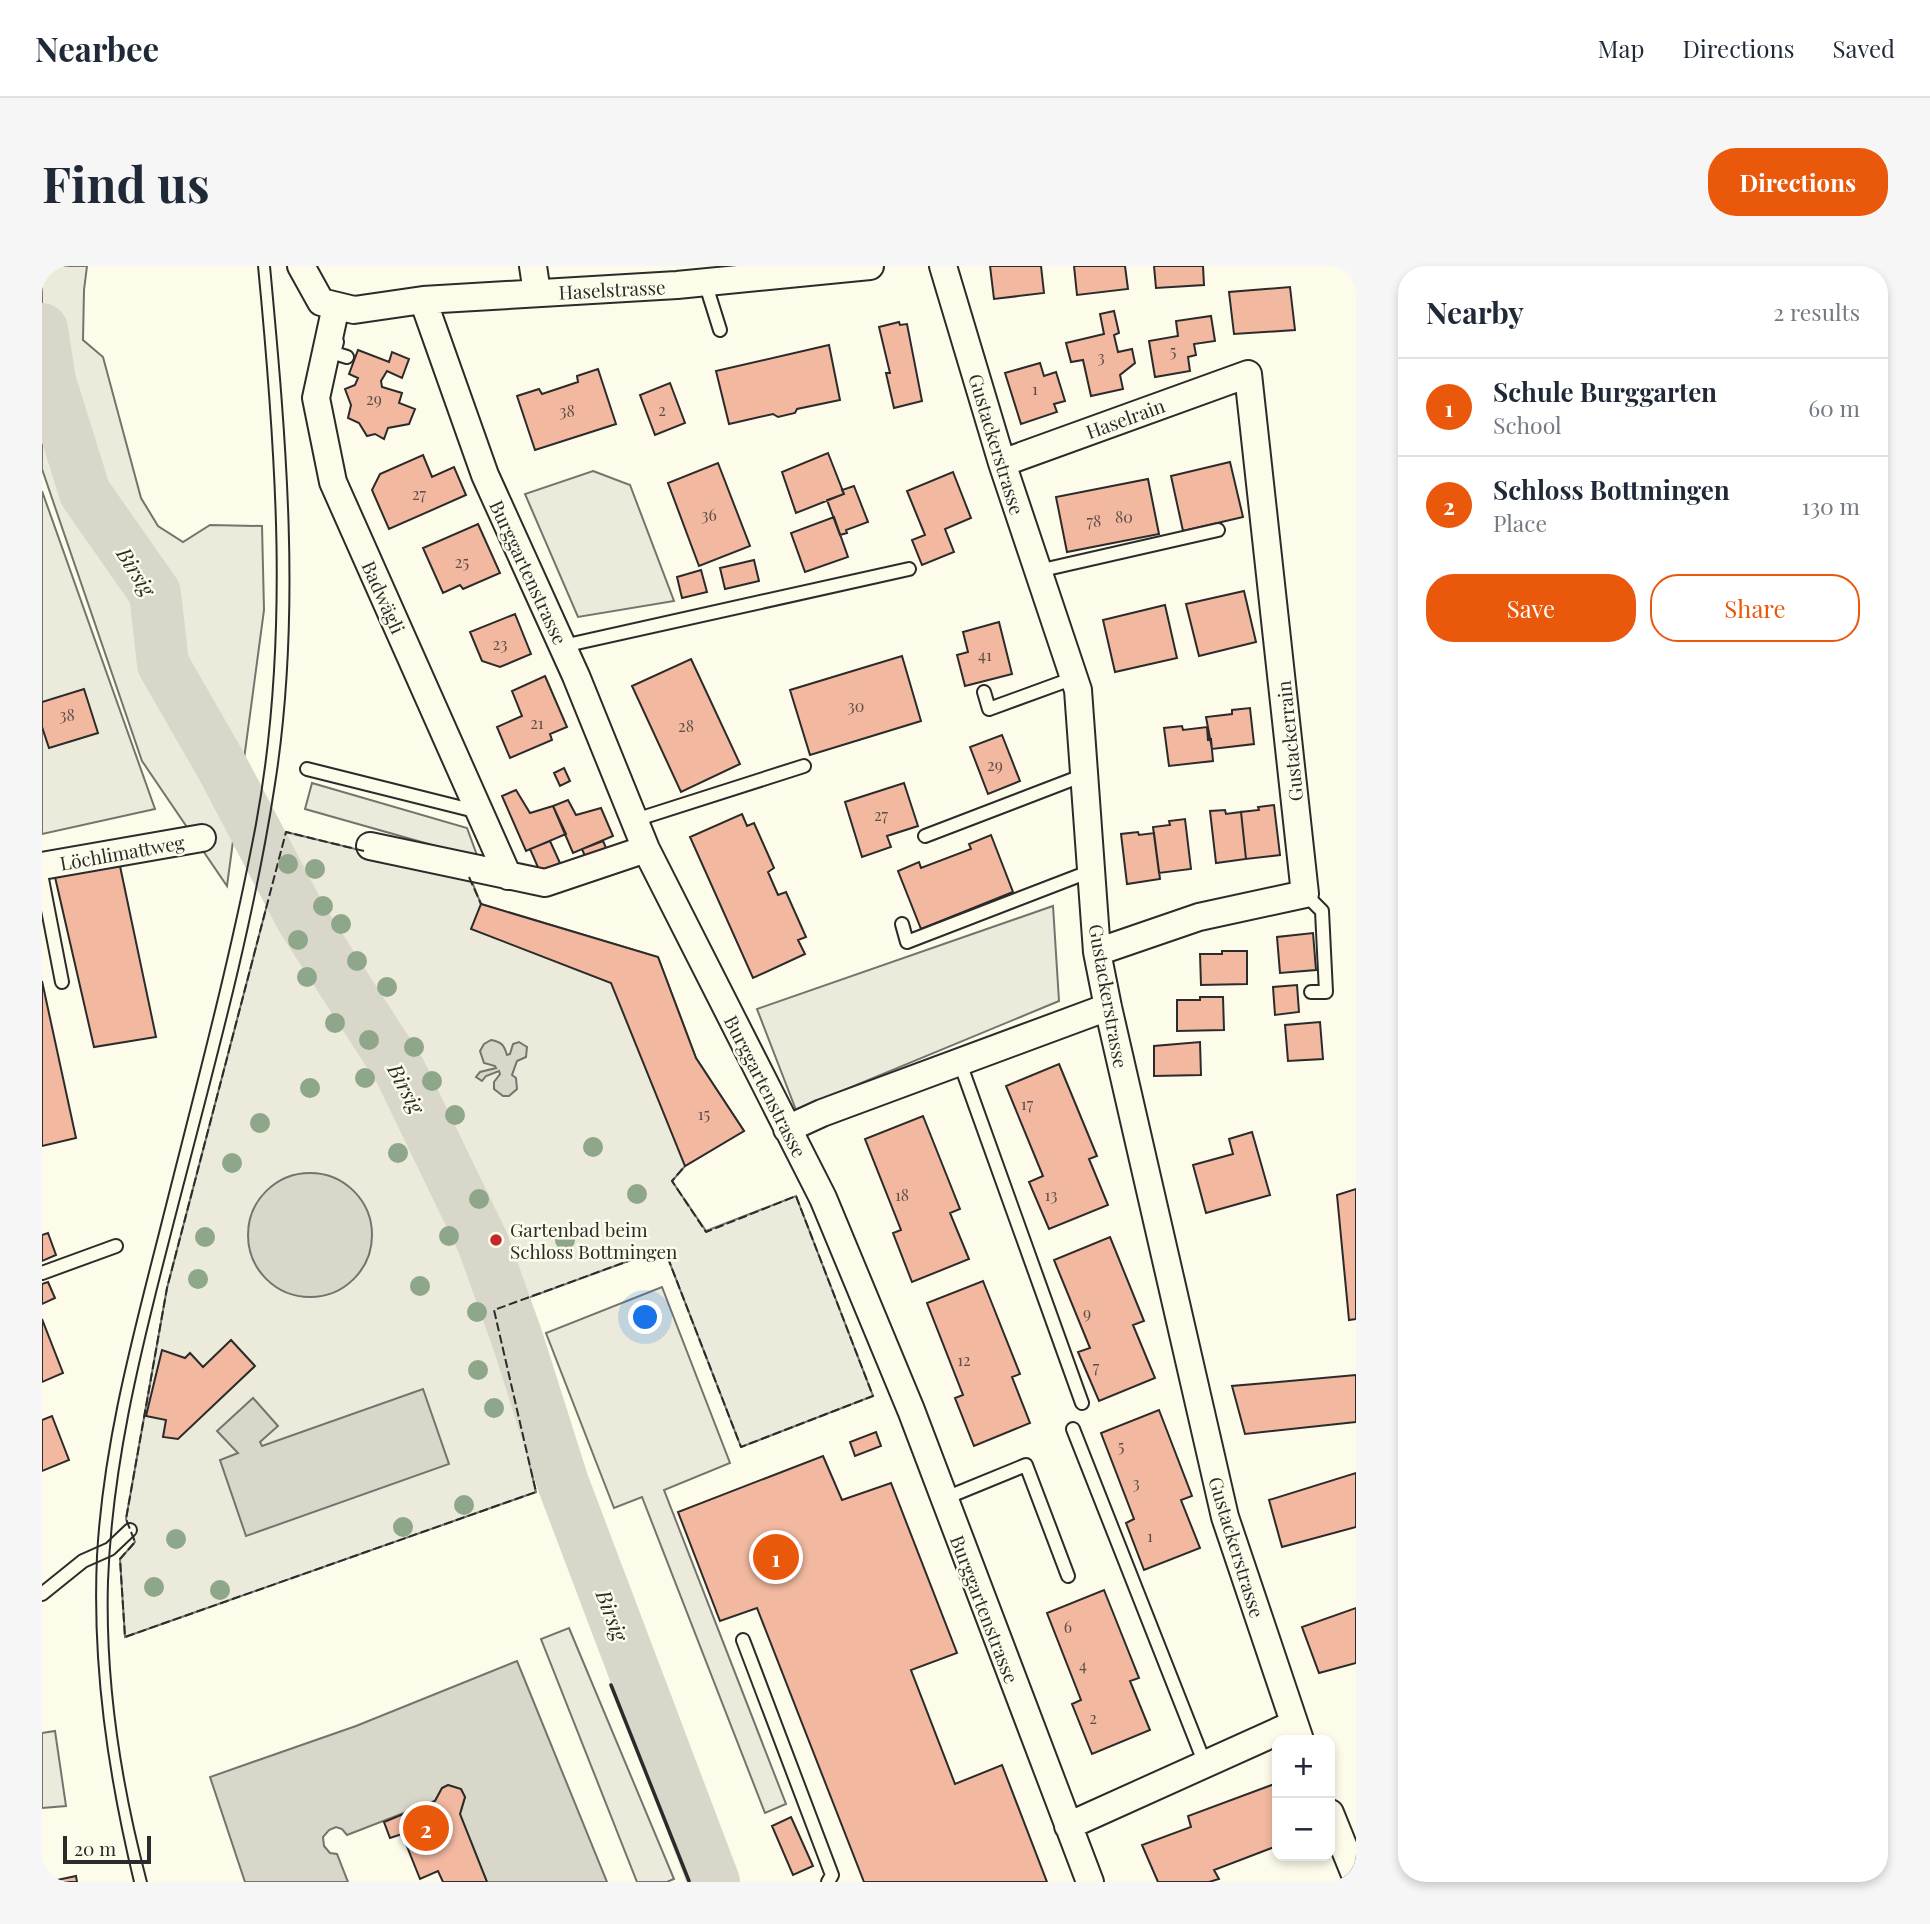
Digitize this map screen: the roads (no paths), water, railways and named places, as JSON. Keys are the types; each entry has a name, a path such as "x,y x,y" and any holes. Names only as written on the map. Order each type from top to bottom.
{"street":[{"path":"302,266 321,302 342,307"},
{"name":"Haselstrasse","path":"533,266 537,293"},
{"name":"Haselstrasse","path":"342,307 354,310 423,300 705,282 770,271 870,266"},
{"name":"Gustackerstrasse","path":"943,266 1002,463 1078,690 1097,952 1108,1007 1225,1517 1297,1732 1205,1764 1068,1826"},
{"name":"Burggartenstrasse","path":"423,300 485,475 563,646 646,849 823,1198 911,1410 1090,1882"},
{"name":"Badwägli","path":"342,307 316,398 333,482 508,876"},
{"name":"Haselrain","path":"1002,463 1248,374"},
{"name":"Gustackerrain","path":"1248,374 1305,894"},
{"name":"Löchlimattweg","path":"42,866 202,838"},
{"path":"370,846 545,883 646,849"},
{"path":"1097,952 1199,917 1305,894"},
{"path":"787,1129 1108,1007"},
{"path":"1335,1824 1356,1877"}],"lane":[{"path":"705,282 720,330"},
{"path":"342,307 334,353 347,358"},
{"path":"1038,571 1217,530"},
{"path":"563,646 909,569"},
{"path":"984,692 989,709 1074,678"},
{"path":"635,820 804,766"},
{"path":"307,769 480,812"},
{"path":"925,836 1084,775"},
{"path":"902,924 907,942 1091,871"},
{"path":"42,879 62,982"},
{"path":"1305,894 1322,911 1326,992 1311,992"},
{"path":"960,1063 1082,1404"},
{"path":"42,1273 116,1246"},
{"path":"1073,1429 1205,1764"},
{"path":"943,1499 1026,1465 1068,1576"},
{"path":"42,1594 83,1561 110,1549 130,1530"},
{"path":"743,1640 832,1875 828,1882"}],"waterway":[{"name":"Birsig","path":"42,329 50,381 85,493 155,593 163,664 222,767 302,919 400,1071 483,1243 518,1341 563,1483 714,1882"}],"tram line":[{"path":"134,1882 110,1761 100,1679 96,1597 100,1515 120,1393 235,927 267,755 273,685 276,545 270,406 258,266"},
{"path":"147,1882 122,1771 112,1695 108,1619 111,1539 121,1455 137,1372 227,1018 275,784 288,655 290,590 286,460 270,266"}],"place":[{"name":"Gartenbad beim Schloss Bottmingen","path":"496,1240"},
{"name":"Schule Burggarten","path":"776,1557"},
{"name":"Schloss Bottmingen","path":"426,1828"}]}
